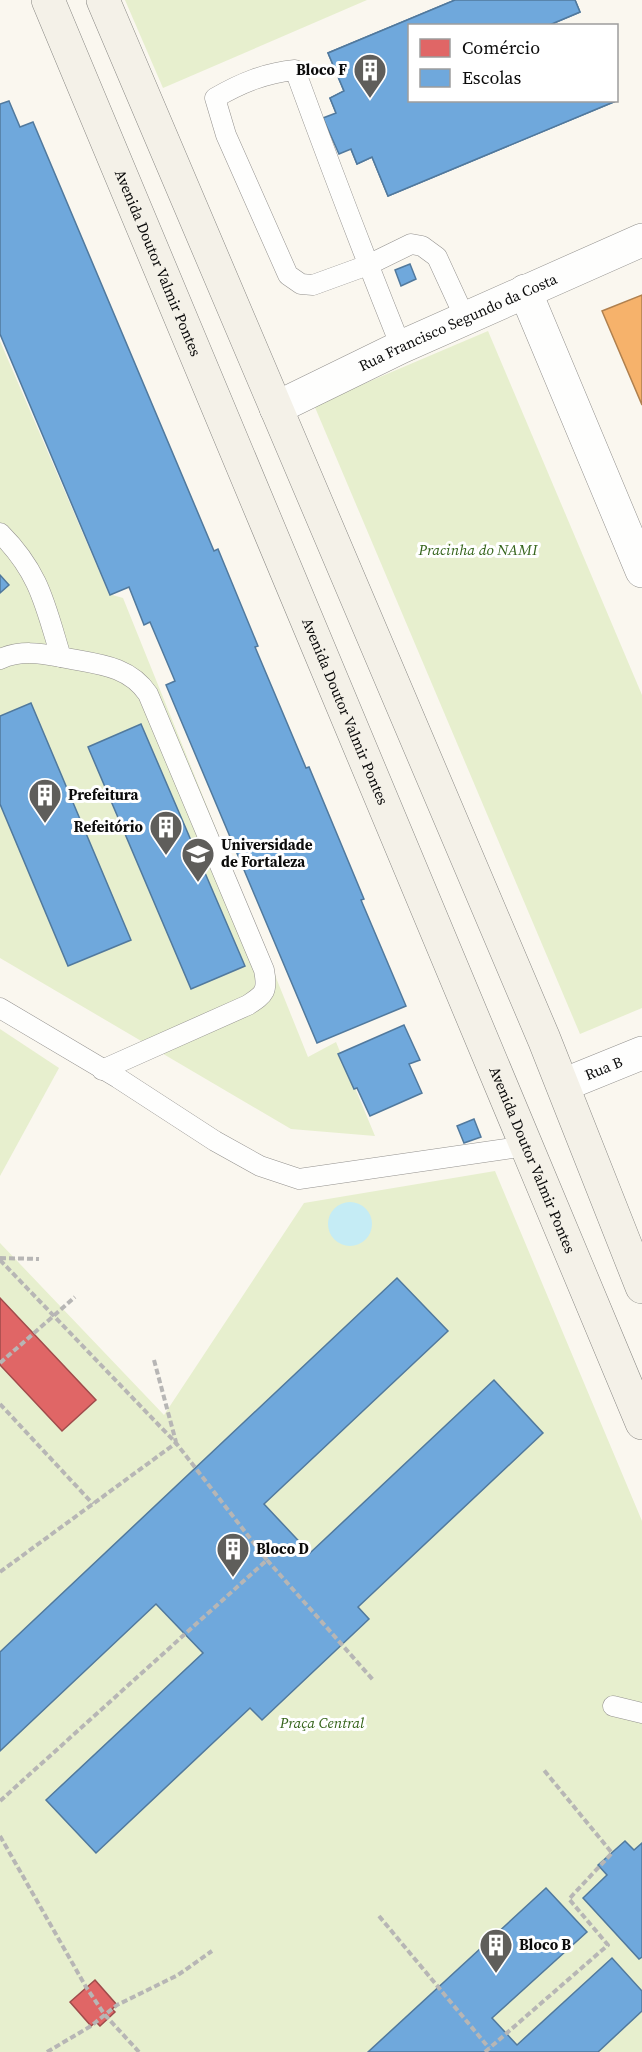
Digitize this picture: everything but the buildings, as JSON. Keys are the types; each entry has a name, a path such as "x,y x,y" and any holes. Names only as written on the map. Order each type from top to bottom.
{"street":[{"name":"Avenida Doutor Valmir Pontes","path":"48,0 642,1423"},
{"path":"103,0 563,1085 642,1287"},
{"name":"Rua Francisco Segundo da Costa","path":"276,408 401,347 642,240"},
{"path":"525,291 642,571"},
{"name":"Rua B","path":"563,1085 642,1053"}],"lane":[{"path":"401,347 368,265 295,70 263,74 215,98 226,135 288,275 301,284 313,285 368,265 411,244 422,246 437,257 465,318"},
{"path":"0,533 15,547 40,587 61,657"},
{"path":"0,659 9,655 30,652 61,657 119,669 141,683 148,694 264,970 267,984 262,996 248,1005 102,1070"},
{"path":"0,1008 233,1151 260,1166 299,1179 526,1146"},
{"path":"613,1706 642,1713"}],"path":[{"path":"0,1259 39,1259"},
{"path":"0,1259 176,1443 267,1560 374,1681"},
{"path":"0,1363 75,1297"},
{"path":"154,1359 176,1443"},
{"path":"0,1404 93,1504"},
{"path":"0,1572 176,1443"},
{"path":"0,1802 267,1560"},
{"path":"379,1916 487,2050 608,1945 569,1899 612,1853 543,1769"},
{"path":"0,1836 86,1987 105,2015 139,2052"},
{"path":"47,2052 91,2026 117,2005 178,1975 212,1951"}],"green space":[{"path":"125,0 367,0 163,88"},
{"name":"Pracinha do NAMI","path":"488,331 642,695 642,1008 580,1034 314,405"},
{"path":"0,341 109,594 123,598 308,1057 336,1042 375,1136 291,1129 0,958"},
{"path":"0,1029 59,1068 0,1176"},
{"name":"Praça Central","path":"495,1171 642,1521 642,2052 0,2052 0,1243 164,1415 304,1203"}],"water":[{"path":"350,1202 365,1209 372,1224 365,1239 350,1246 335,1239 328,1224 335,1209"}],"place":[{"name":"Bloco F","path":"370,99"},
{"name":"Prefeitura","path":"45,824"},
{"name":"Refeitório","path":"166,856"},
{"name":"Universidade de Fortaleza","path":"198,883"},
{"name":"Bloco D","path":"233,1578"},
{"name":"Bloco B","path":"496,1974"}]}
